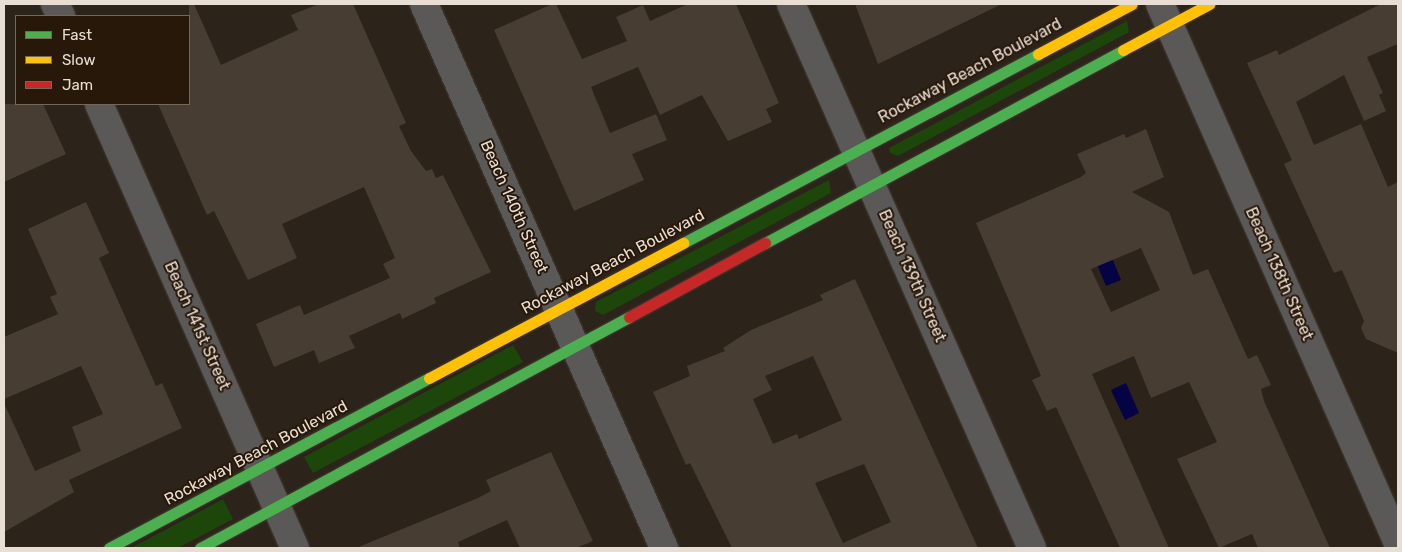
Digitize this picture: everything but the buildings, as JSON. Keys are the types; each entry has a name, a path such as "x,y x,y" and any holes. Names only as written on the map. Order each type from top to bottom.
{"street":[{"name":"Beach 140th Street","path":"424,4 664,548"},
{"name":"Beach 139th Street","path":"791,4 1032,548"},
{"name":"Rockaway Beach Boulevard","path":"109,548 260,470 1132,4"},
{"path":"200,548 871,183 1165,14 1210,4"},
{"name":"Beach 138th Street","path":"1165,14 1398,543"},
{"name":"Beach 141st Street","path":"99,105 295,548"}],"green space":[{"path":"1127,21 1129,32 898,156 890,153 889,148"},
{"path":"829,180 831,193 603,315 595,311 596,302"},
{"path":"513,345 523,362 313,473 304,457"},
{"path":"223,499 233,519 178,548 131,548"}],"shaded area":[{"path":"1094,257 1112,258 1121,280 1106,286"},
{"path":"1126,383 1139,413 1125,420 1111,390"}],"traffic: fast":[{"path":"765,243 1123,50"},
{"path":"683,243 1038,54"},
{"path":"200,548 629,317"},
{"path":"109,548 429,378"}],"traffic: slow":[{"path":"1038,54 1132,4"},
{"path":"1123,50 1209,4"},
{"path":"429,378 683,243"}],"traffic: jam":[{"path":"629,317 765,243"}]}
